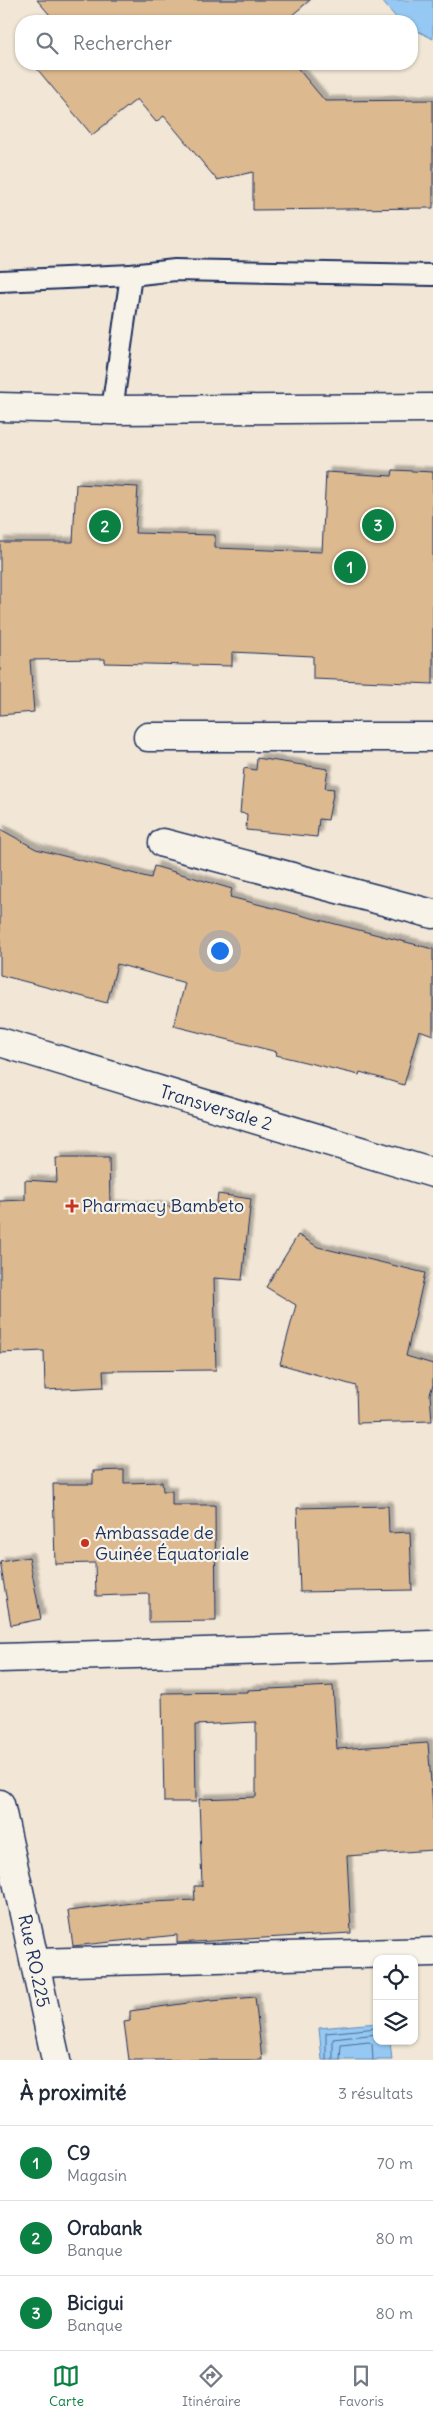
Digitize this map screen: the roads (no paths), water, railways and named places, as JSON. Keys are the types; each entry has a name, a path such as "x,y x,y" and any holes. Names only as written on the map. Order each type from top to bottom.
{"street":[{"path":"0,407 112,410 433,408"},
{"path":"148,737 433,737"},
{"path":"163,843 433,914"},
{"name":"Transversale 2","path":"0,1042 433,1173"},
{"path":"0,1658 433,1645"},
{"name":"Rue RO.225","path":"0,1804 56,2060"},
{"path":"35,1963 433,1952"}],"lane":[{"path":"0,281 131,275 175,270 433,275"},
{"path":"112,410 131,275"}],"water":[{"path":"381,0 433,0 433,39 418,31 418,15 394,15"},
{"path":"373,2023 373,2045 390,2045 392,2060 322,2060 319,2028"}],"place":[{"name":"Bicigui","path":"378,525"},
{"name":"Orabank","path":"105,526"},
{"name":"C9","path":"350,567"},
{"name":"Pharmacy Bambeto","path":"72,1206"},
{"name":"Ambassade de Guinée Équatoriale","path":"85,1543"}]}
